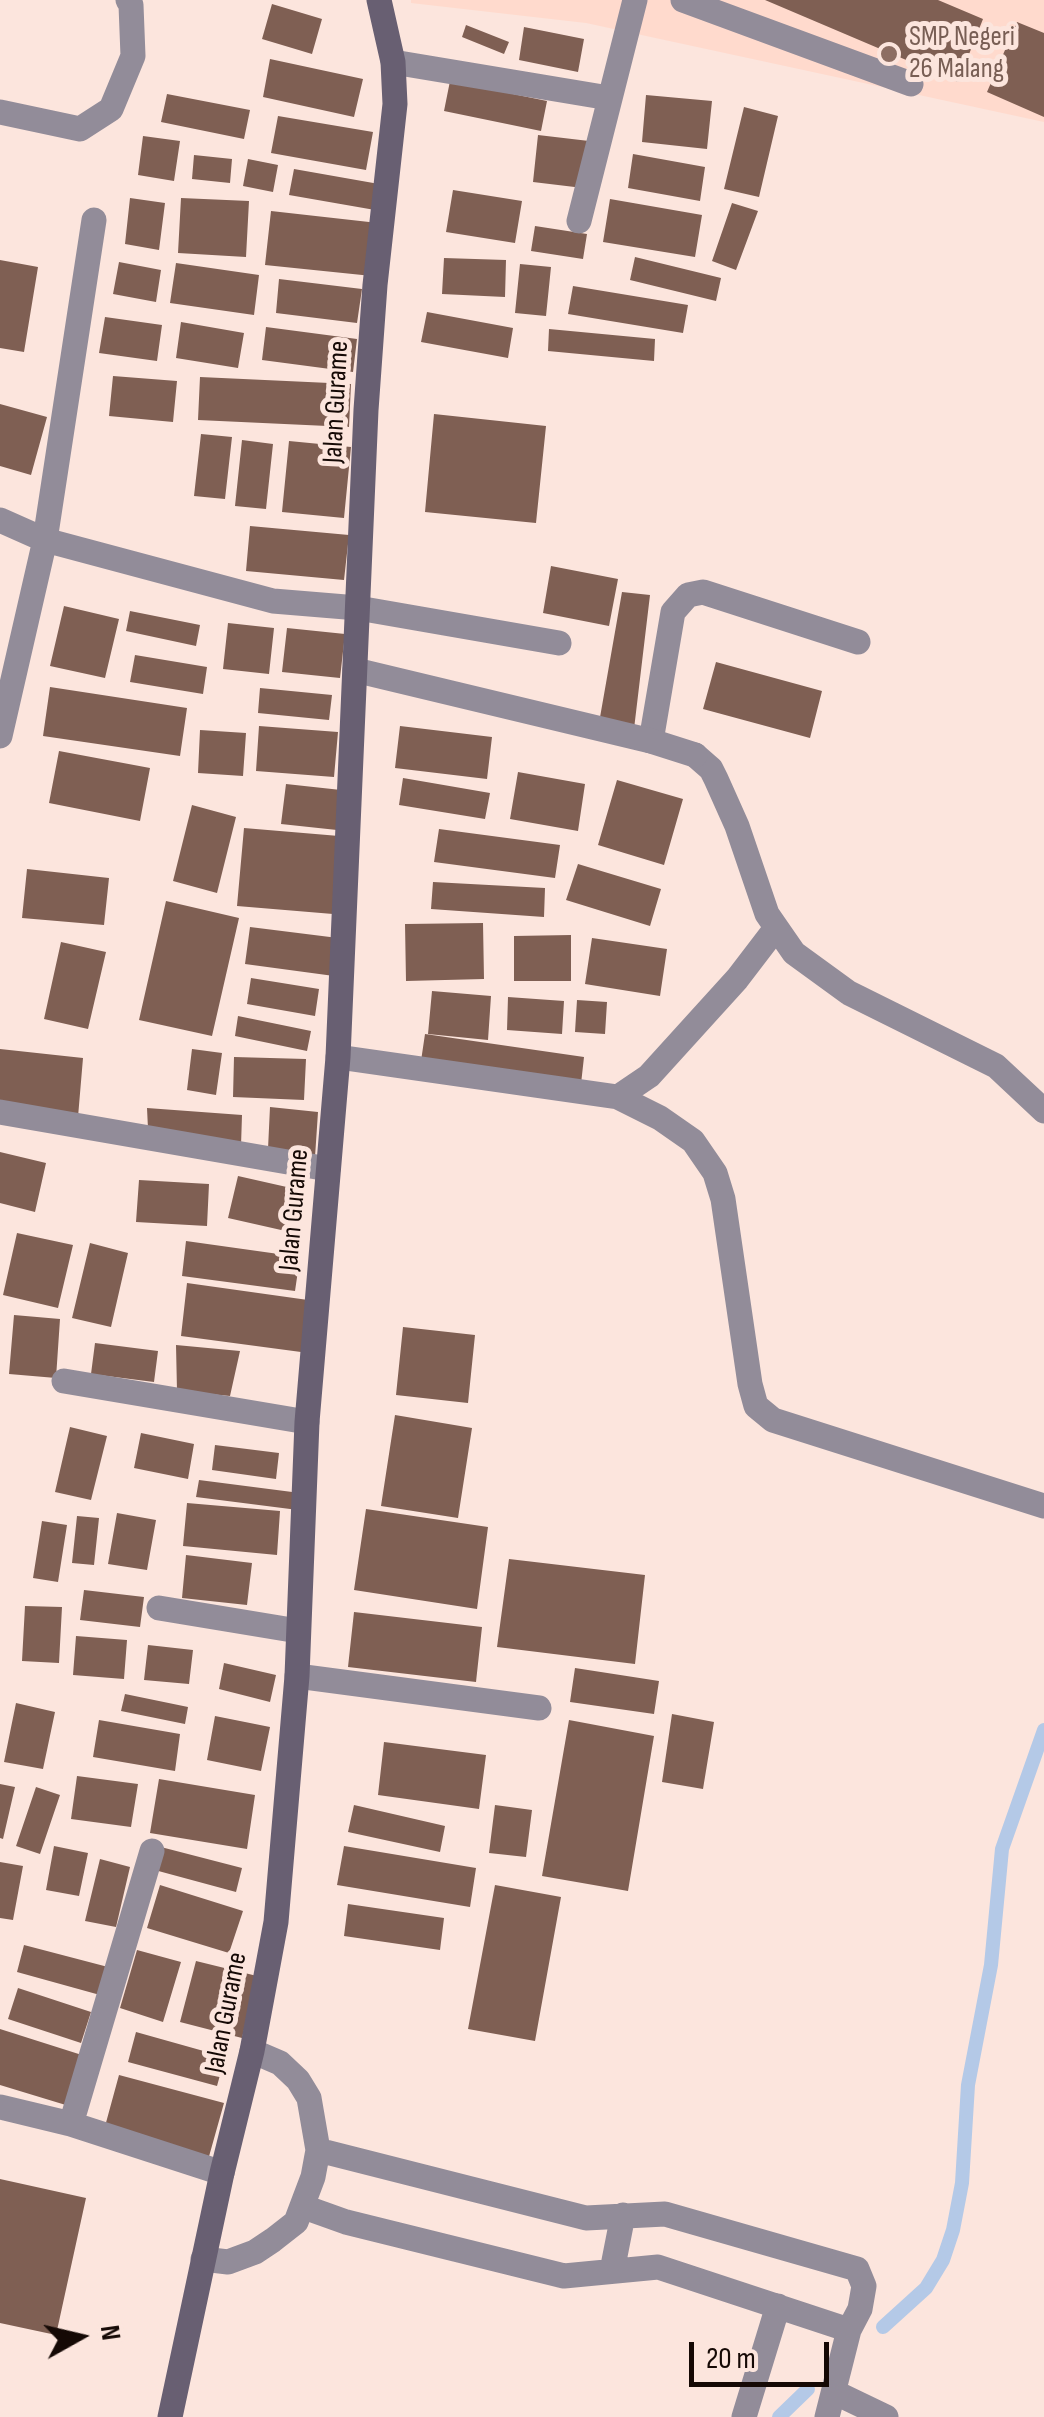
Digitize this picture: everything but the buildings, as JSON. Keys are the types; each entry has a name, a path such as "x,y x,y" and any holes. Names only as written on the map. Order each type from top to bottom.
{"street":[{"path":"0,112 80,128 111,108 134,56 128,0"},
{"name":"Jalan Gurame","path":"170,2417 252,2051 276,1922 297,1676 308,1422 338,1057 366,410 395,104 393,62 380,0"},
{"path":"579,221 635,0"},
{"path":"683,0 911,84"},
{"path":"393,62 609,98"},
{"path":"0,736 45,540 94,220"},
{"path":"0,520 45,540 273,601 358,608 559,643"},
{"path":"651,741 674,612 688,594 704,592 858,642"},
{"path":"355,670 695,755 711,769 737,826 766,914 794,953 849,993 986,1060 1044,1111"},
{"path":"618,1098 649,1076 737,979 776,928"},
{"path":"338,1057 618,1098 660,1118 693,1140 715,1173 723,1198 756,1406 773,1420 1044,1506"},
{"path":"0,1112 328,1169"},
{"path":"64,1381 308,1422"},
{"path":"159,1608 298,1631"},
{"path":"297,1676 539,1708"},
{"path":"72,2124 152,1851"},
{"path":"203,2259 228,2262 255,2252 296,2222 304,2207 318,2150 309,2098 298,2080 280,2063 252,2051"},
{"path":"0,2107 72,2124 222,2173"},
{"path":"318,2150 586,2218 664,2214 857,2270 864,2286 860,2310 849,2330 831,2404 886,2417"},
{"path":"304,2207 346,2222 564,2276 658,2267 849,2330"},
{"path":"612,2270 623,2215"},
{"path":"744,2417 778,2306"}],"shaded area":[{"name":"SMP Negeri 26 Malang","path":"411,0 1044,0 1044,122 586,23"}],"waterway":[{"path":"883,2327 926,2288 943,2260 953,2230 962,2183 968,2085 991,1965 1002,1849 1044,1730"},
{"path":"779,2417 808,2389"}],"place":[{"name":"SMP Negeri 26 Malang","path":"889,54"}]}
